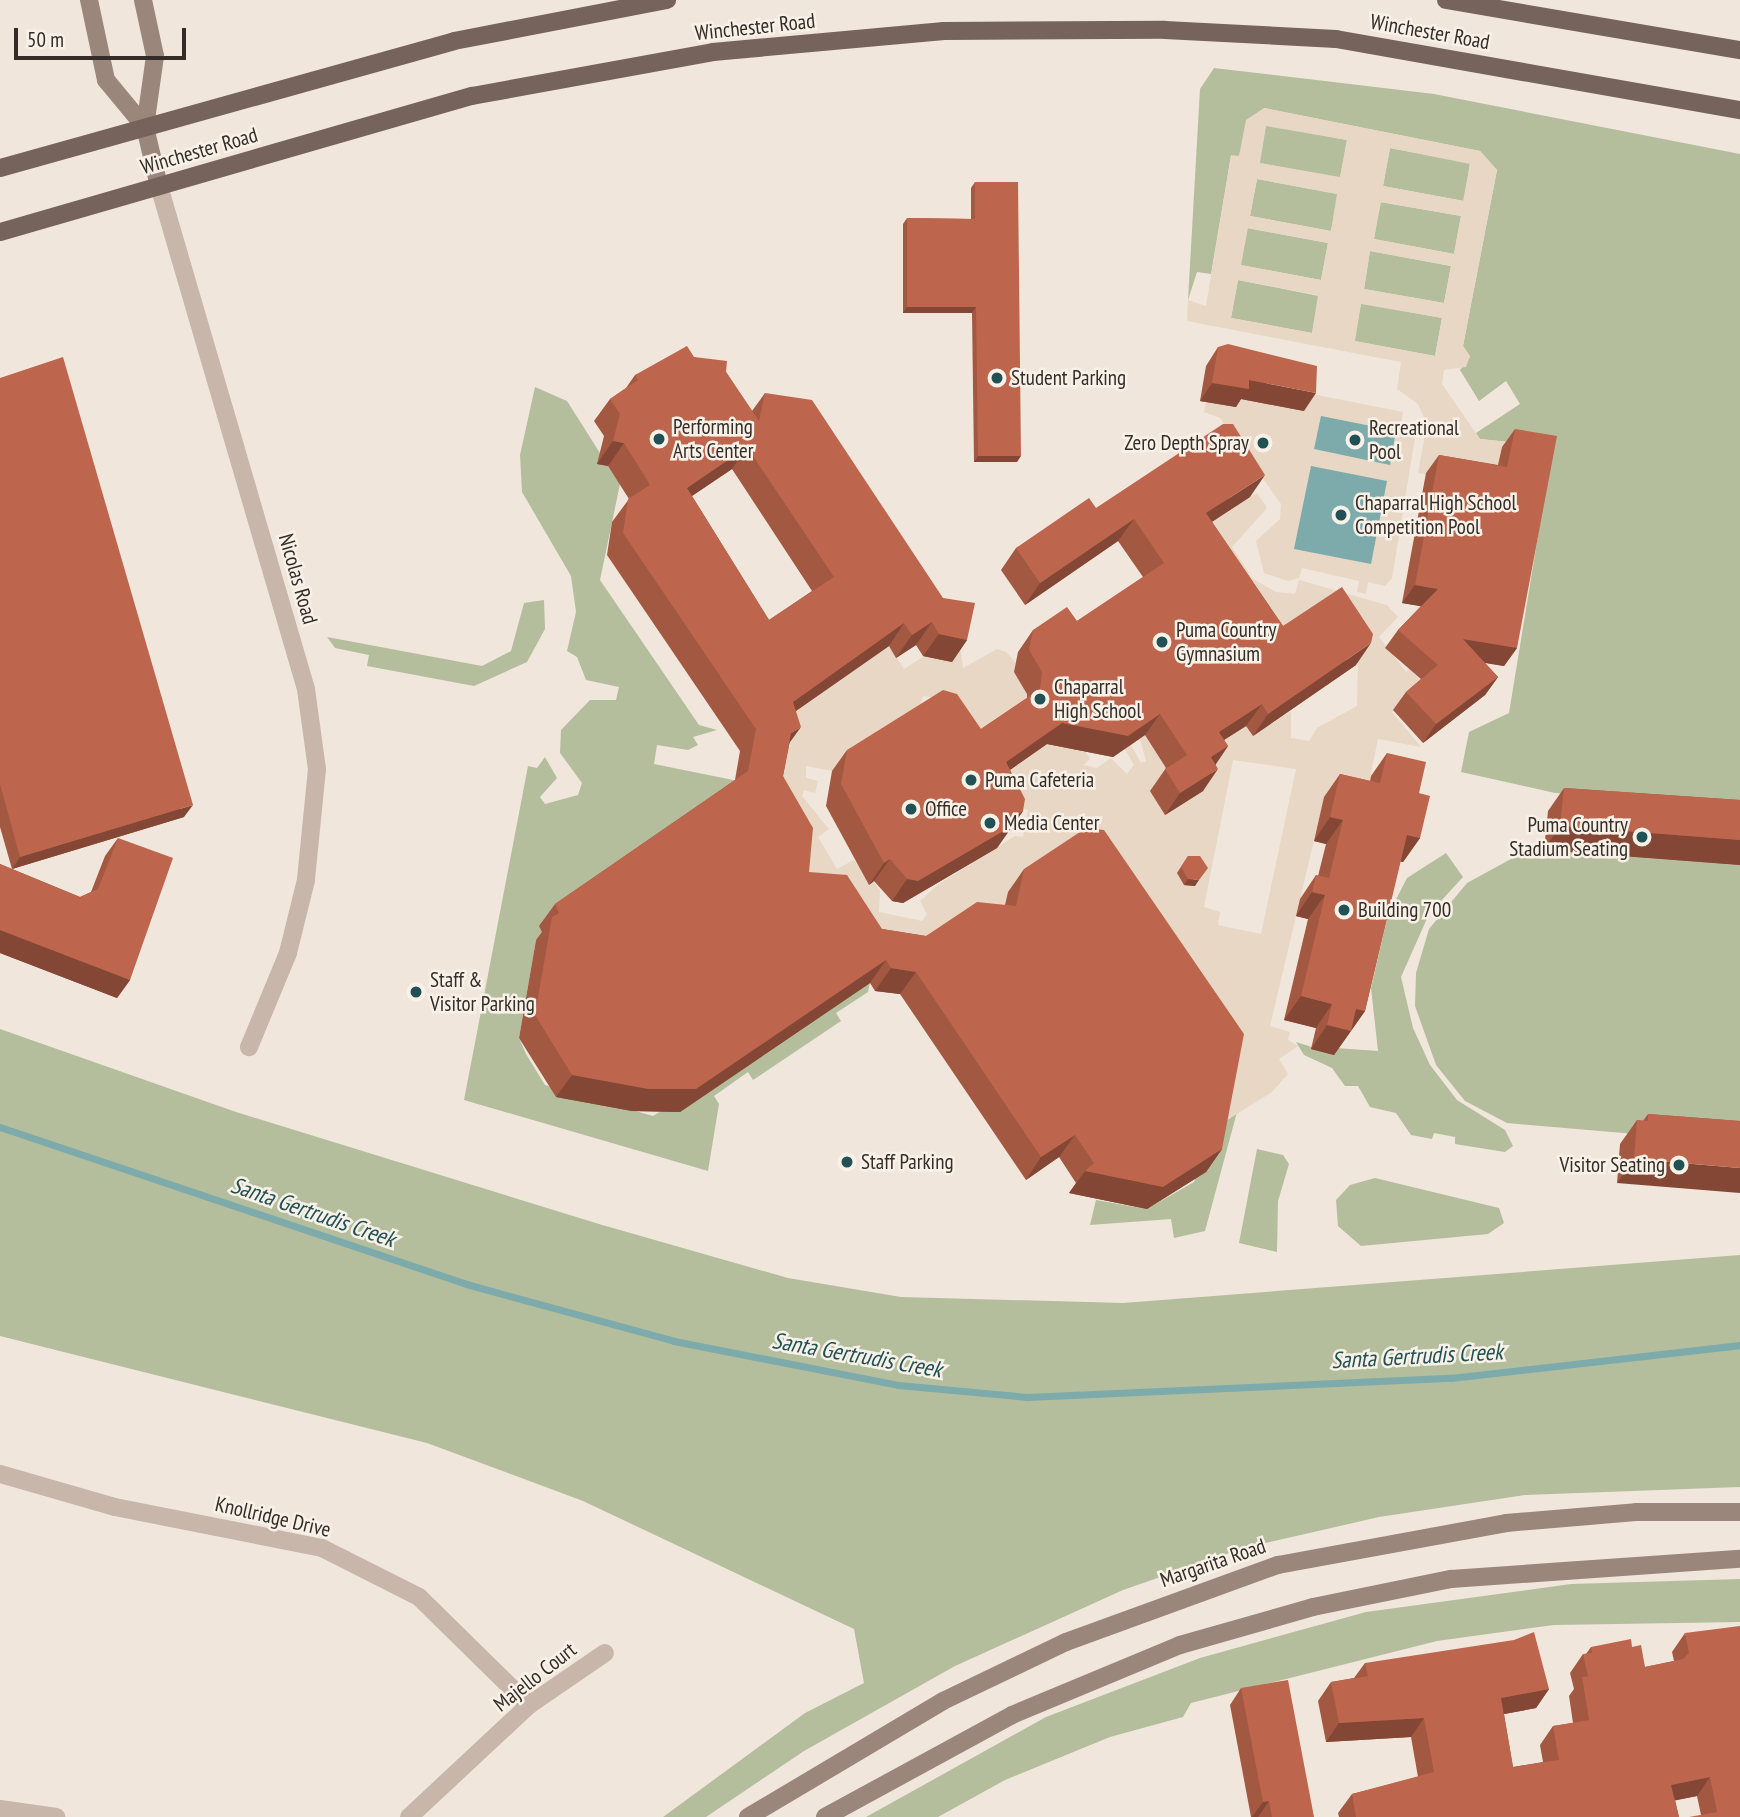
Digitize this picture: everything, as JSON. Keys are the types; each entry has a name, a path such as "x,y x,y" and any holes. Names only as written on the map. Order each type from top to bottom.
{"main road":[{"name":"Nicolas Road","path":"89,0 106,80 145,127"},
{"name":"Nicolas Road","path":"143,0 155,56 145,127 159,186"},
{"name":"Winchester Road","path":"0,168 454,41 667,0"},
{"name":"Winchester Road","path":"1446,0 1740,50"},
{"name":"Winchester Road","path":"0,232 472,96 713,52 944,31 1165,30 1336,39 1740,110"},
{"name":"Margarita Road","path":"748,1817 910,1719 1066,1642 1278,1564 1506,1523 1636,1512 1740,1512"},
{"path":"825,1817 1012,1715 1180,1645 1313,1607 1451,1579 1740,1559"}],"street":[{"name":"Nicolas Road","path":"159,186 306,689 317,769 313,849 297,917 249,1047"},
{"name":"Knollridge Drive","path":"0,1474 115,1507 322,1548 419,1597 529,1705"},
{"name":"Majello Court","path":"409,1817 529,1705 605,1653"},
{"path":"0,1809 56,1817"}],"green space":[{"path":"1214,68 1434,94 1740,154 1740,806 1555,793 1461,772 1469,732 1509,713 1551,456 1538,445 1480,439 1476,433 1520,404 1506,381 1479,401 1460,370 1470,357 1463,346 1497,170 1480,151 1264,108 1239,156 1231,156 1211,274 1197,272 1188,300 1200,89"},
{"path":"1266,125 1347,140 1340,178 1259,163"},
{"path":"1390,148 1470,163 1464,201 1383,186"},
{"path":"1257,179 1338,194 1331,231 1250,216"},
{"path":"1380,202 1461,216 1454,254 1374,239"},
{"path":"1247,228 1328,243 1321,280 1240,265"},
{"path":"1370,251 1451,266 1444,303 1364,289"},
{"path":"1238,280 1319,296 1312,333 1231,318"},
{"path":"1361,303 1442,318 1435,356 1354,341"},
{"path":"535,387 567,401 600,453 598,464 608,466 620,484 600,580 699,725 717,730 693,737 698,745 688,750 657,745 654,764 743,782 536,940 519,1038 526,1054 545,1085 653,1116 870,982 868,992 836,1013 841,1021 753,1080 748,1072 714,1096 719,1104 708,1171 464,1100 528,766 537,768 545,757 557,778 540,797 545,804 578,795 582,783 560,753 561,730 590,700 616,700 619,687 586,680 577,657 567,651 576,612 571,576 522,492 520,455"},
{"path":"544,600 545,629 527,662 474,686 367,666 369,655 335,648 327,637 482,666 511,651 524,603"},
{"path":"1546,850 1740,865 1740,1143 1507,1123 1465,1101 1436,1065 1415,1006 1416,973 1429,929 1467,883 1511,859"},
{"path":"1446,853 1463,877 1429,914 1401,977 1413,1028 1430,1065 1457,1100 1505,1130 1513,1146 1505,1152 1455,1144 1455,1137 1434,1133 1432,1139 1411,1135 1396,1113 1370,1107 1358,1086 1345,1086 1332,1068 1304,1055 1296,1042 1334,1054 1336,1048 1378,1051 1371,988 1388,915 1407,878"},
{"path":"0,1029 236,1112 599,1224 788,1278 901,1297 1123,1303 1740,1255 1740,1487 1525,1495 1379,1517 1244,1548 1123,1590 955,1666 804,1751 706,1817 663,1817 805,1713 864,1683 854,1629 583,1501 427,1443 0,1336"},
{"path":"1237,1112 1205,1231 1174,1238 1171,1219 1090,1225 1096,1200 1147,1209 1194,1182 1213,1129"},
{"path":"1257,1149 1283,1155 1289,1164 1278,1201 1277,1252 1239,1243"},
{"path":"1375,1178 1499,1208 1504,1223 1488,1234 1361,1246 1338,1226 1336,1200 1350,1185"},
{"path":"1740,1579 1740,1622 1554,1625 1437,1641 1191,1703 1183,1717 1110,1737 1005,1780 938,1817 866,1817 1046,1717 1200,1658 1366,1612 1571,1584"}],"shaded area":[{"path":"1264,108 1480,151 1497,170 1463,346 1470,356 1466,367 1444,370 1442,384 1480,439 1538,445 1502,447 1460,666 1392,712 1421,747 1378,739 1369,782 1324,798 1270,1026 1290,1032 1288,1040 1298,1046 1279,1059 1288,1074 1272,1092 1213,1129 1004,910 899,966 804,881 766,761 791,746 777,724 889,646 904,669 932,651 951,662 960,646 963,668 997,649 1006,652 1030,678 1024,710 965,751 941,699 923,696 918,712 832,771 806,766 806,778 818,781 815,793 804,790 802,796 829,829 818,837 837,869 854,860 880,890 879,912 922,921 927,914 920,901 939,884 1015,836 1023,837 1028,810 1017,807 1007,773 1047,744 1086,752 1090,759 1083,765 1097,768 1111,758 1127,774 1134,765 1125,749 1131,745 1141,763 1146,761 1140,739 1219,686 1253,736 1291,711 1291,738 1309,741 1317,728 1357,706 1358,656 1286,635 1190,533 1257,493 1267,508 1232,547 1253,579 1276,592 1295,594 1299,580 1387,605 1398,617 1379,637 1406,672 1443,638 1468,480 1418,473 1427,424 1418,404 1397,389 1401,362 1187,321 1188,300 1206,306 1231,155 1239,156 1246,120","holes":["1266,126 1347,140 1340,177 1260,163","1390,148 1470,164 1463,201 1383,186","1257,179 1337,194 1331,231 1250,216","1381,202 1461,216 1454,254 1374,239","1248,228 1328,243 1321,280 1241,265","1370,251 1451,266 1444,303 1364,289","1238,280 1318,295 1312,333 1231,318","1361,304 1442,318 1435,356 1355,341","1233,760 1296,769 1261,934 1218,925 1220,912 1204,907"]},
{"path":"1307,393 1403,412 1401,424 1415,438 1392,578 1385,586 1368,582 1366,594 1357,592 1359,581 1302,568 1299,578 1288,581 1264,573 1256,541 1280,519 1281,504 1220,418 1204,412 1206,402 1235,407 1237,398 1303,411"}],"water":[{"name":"Recreational Pool","path":"1321,416 1396,431 1390,465 1314,449"},
{"name":"Chaparral High School Competition Pool","path":"1311,466 1387,481 1371,564 1294,549"}],"building":[{"path":"975,182 1018,182 1021,456 978,456 976,307 907,307 907,218 975,219"},
{"path":"1228,344 1317,366 1316,393 1249,380 1249,389 1212,383 1218,347"},
{"path":"687,346 694,357 727,361 726,372 759,421 765,393 812,400 943,598 975,603 967,640 939,634 932,622 912,635 904,623 793,702 801,727 791,733 783,776 813,828 809,872 847,875 882,929 926,936 977,902 1016,906 1024,869 1086,828 1104,830 1244,1034 1222,1149 1163,1187 1085,1171 1094,1163 1075,1135 1041,1157 916,972 891,968 886,960 696,1089 648,1089 572,1075 535,1015 552,917 559,913 555,904 748,771 756,729 623,533 628,499 650,485 624,443 613,441 620,414 610,399 638,380 635,375","holes":["747,447 834,577 769,620 687,488"]},
{"path":"63,357 193,805 20,857 0,784 0,378"},
{"path":"1223,424 1233,424 1265,475 1206,513 1283,626 1342,587 1373,634 1371,643 1268,714 1262,704 1219,732 1228,746 1211,757 1218,769 1180,793 1165,769 1187,755 1160,714 1128,736 1062,723 1006,762 1025,799 1023,811 1008,820 1012,826 918,881 907,879 890,859 884,863 841,784 847,750 943,690 957,694 981,729 1040,689 1042,672 1029,650 1033,630 1067,607 1077,621 1164,563 1134,519 1040,583 1016,548 1089,498 1096,508"},
{"path":"1515,429 1557,436 1517,648 1463,639 1498,677 1436,724 1406,692 1438,665 1398,630 1438,589 1415,585 1439,455 1507,467"},
{"name":"Building 700","path":"1387,753 1426,762 1419,793 1430,796 1420,838 1407,835 1365,1011 1356,1009 1351,1031 1327,1025 1332,1004 1301,996 1325,895 1312,892 1316,875 1329,878 1343,820 1330,817 1340,774 1380,783"},
{"path":"1564,788 1740,800 1740,840 1560,826"},
{"path":"118,838 173,858 130,980 0,930 0,864 80,897 98,889"},
{"path":"1188,856 1200,856 1208,868 1199,880 1188,879 1181,867"},
{"path":"1648,1114 1740,1121 1740,1168 1634,1159 1637,1120 1648,1121"},
{"path":"1740,1626 1740,1817 1689,1817 1717,1812 1710,1777 1671,1785 1679,1817 1356,1817 1352,1794 1434,1772 1424,1718 1339,1723 1331,1682 1368,1676 1365,1663 1514,1640 1534,1632 1549,1689 1501,1698 1513,1767 1559,1760 1553,1726 1589,1720 1582,1677 1588,1676 1583,1654 1592,1653 1591,1647 1631,1639 1632,1647 1641,1645 1645,1667 1683,1659 1689,1653 1685,1633"},
{"path":"1288,1680 1314,1817 1272,1817 1269,1801 1263,1802 1241,1688"}],"waterway":[{"name":"Santa Gertrudis Creek","path":"0,1127 466,1284 674,1341 898,1385 1027,1397 1451,1378 1740,1345"}],"place":[{"name":"Student Parking","path":"997,378"},
{"name":"Performing Arts Center","path":"659,439"},
{"name":"Recreational Pool","path":"1355,440"},
{"name":"Zero Depth Spray","path":"1263,443"},
{"name":"Chaparral High School Competition Pool","path":"1341,515"},
{"name":"Puma Country Gymnasium","path":"1162,642"},
{"name":"Chaparral High School","path":"1040,699"},
{"name":"Puma Cafeteria","path":"971,780"},
{"name":"Office","path":"911,809"},
{"name":"Media Center","path":"990,823"},
{"name":"Puma Country Stadium Seating","path":"1642,837"},
{"name":"Building 700","path":"1344,910"},
{"name":"Staff & Visitor Parking","path":"416,992"},
{"name":"Staff Parking","path":"847,1162"},
{"name":"Visitor Seating","path":"1679,1165"}]}
